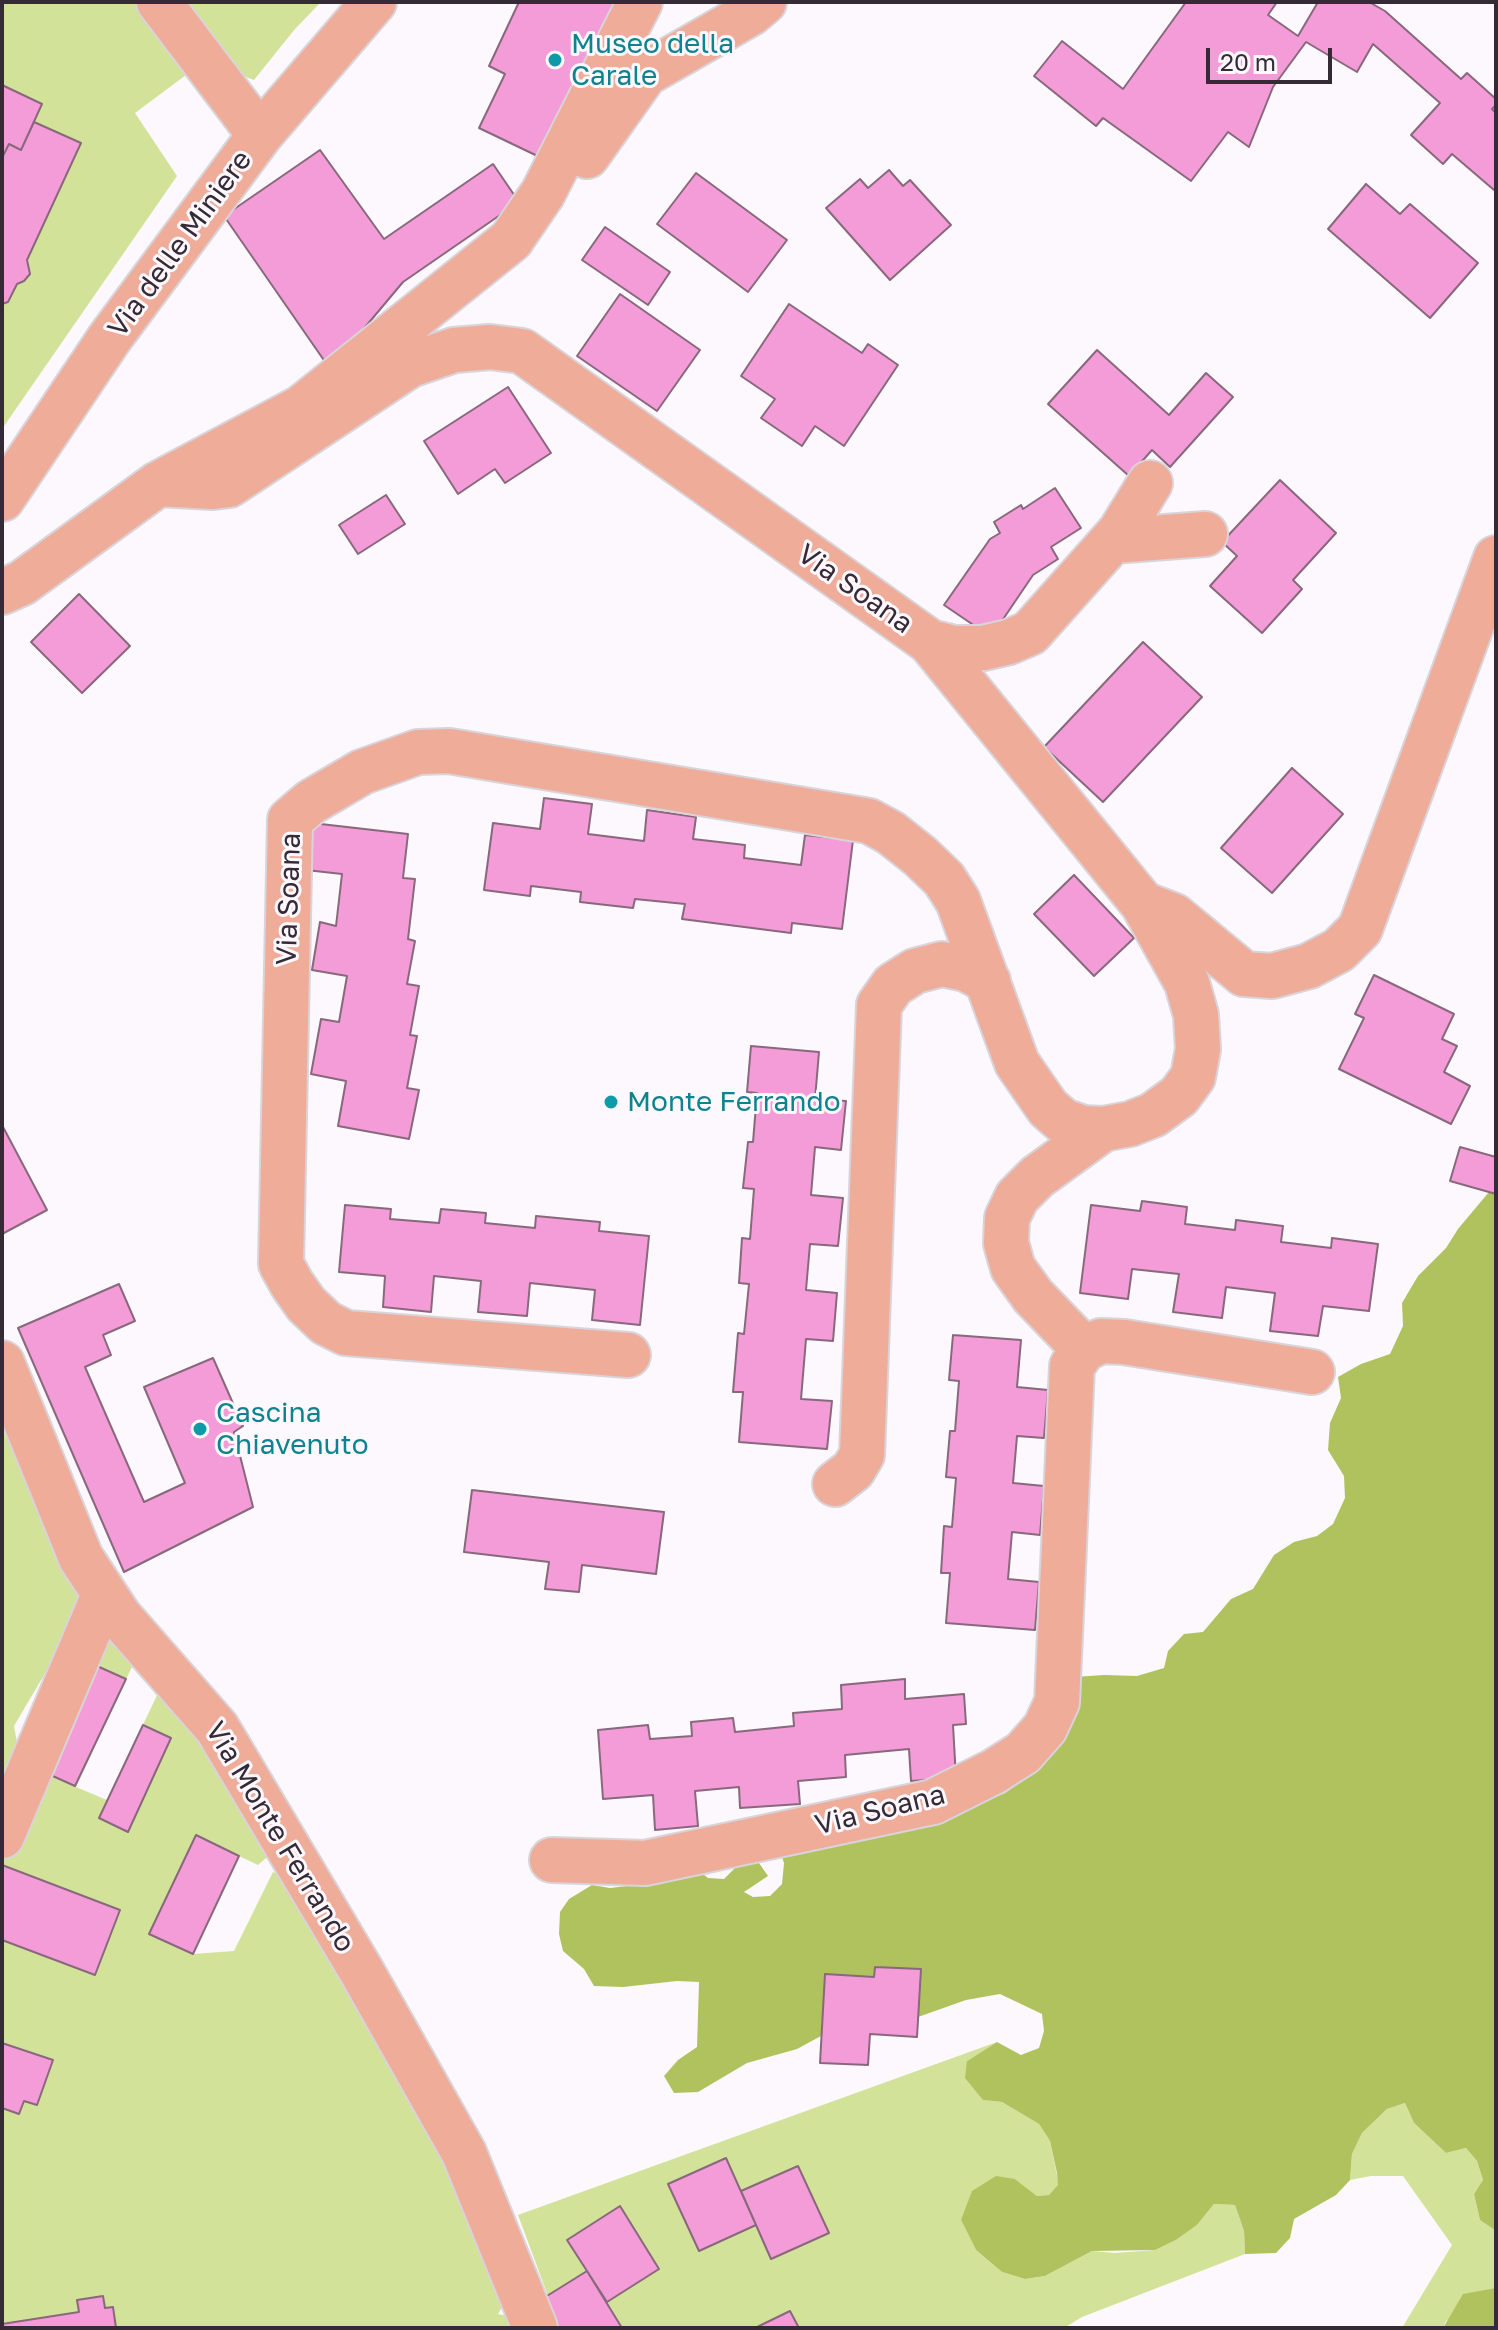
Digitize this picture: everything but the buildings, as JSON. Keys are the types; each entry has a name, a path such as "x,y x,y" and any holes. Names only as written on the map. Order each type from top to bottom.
{"street":[{"path":"159,2 260,135"},
{"name":"Via delle Miniere","path":"2,499 109,339 260,135 374,2"},
{"path":"511,240 543,193 640,2"},
{"path":"2,592 22,583 158,484 301,408 511,240 555,200 645,74 751,13 764,2"},
{"name":"Via Soana","path":"158,484 229,485 410,365 454,350 490,347 522,351 930,642 1143,904 1187,983 1196,1015 1198,1049 1193,1077 1179,1096 1153,1115 1130,1124 1103,1129 1083,1128 1063,1121 1048,1108 1017,1063 962,911 944,879 891,833 869,821 449,751 418,752 362,772 311,802 290,820 281,1264 292,1284 306,1304 326,1323 346,1333 628,1355"},
{"name":"Via Soana","path":"930,642 954,648 983,648 1030,633 1120,532 1150,483"},
{"path":"1112,541 1205,534"},
{"name":"Via Soana","path":"1143,904 1174,916 1244,974 1272,976 1309,966 1339,950 1360,929 1496,558"},
{"path":"835,1484 853,1470 862,1455 879,1005 893,985 915,971 942,964 966,969 988,981"},
{"name":"Via Soana","path":"552,1860 645,1863 933,1802 965,1788 1023,1753 1045,1728 1057,1702 1072,1366 1084,1349 1033,1296 1013,1268 1006,1243 1007,1218 1017,1197 1037,1177 1103,1129"},
{"path":"1084,1349 1101,1341 1124,1342 1312,1372"},
{"name":"Via Monte Ferrando","path":"2,1363 75,1543 119,1616 217,1728 362,1972 464,2153 535,2328"},
{"path":"2,1836 104,1595"}],"green space":[{"path":"2,2 141,2 190,72 135,113 177,176 2,429"},
{"path":"189,2 321,2 254,80 238,74"},
{"path":"1489,1192 1496,1194 1496,2231 1480,2220 1474,2194 1483,2180 1477,2161 1466,2148 1446,2153 1414,2123 1405,2103 1387,2109 1362,2133 1352,2154 1350,2180 1336,2195 1294,2219 1290,2238 1276,2253 1245,2254 1244,2231 1235,2205 1214,2204 1197,2225 1155,2250 1092,2251 1045,2276 1025,2279 1002,2272 976,2250 961,2220 972,2191 996,2176 1015,2179 1037,2196 1049,2195 1058,2185 1057,2173 1050,2141 1039,2124 1002,2102 983,2100 965,2078 967,2061 997,2042 1021,2055 1039,2048 1044,2031 1042,2014 1000,1994 966,2000 918,2017 921,1969 875,1967 874,1977 825,1974 821,2036 797,2049 747,2063 698,2092 674,2093 664,2076 678,2060 697,2047 699,1982 594,1986 584,1969 563,1951 559,1934 560,1912 569,1899 592,1885 610,1888 635,1885 662,1871 691,1865 708,1878 724,1879 742,1861 759,1863 768,1876 744,1892 753,1897 770,1896 782,1884 784,1863 780,1852 939,1820 1005,1793 1029,1776 1060,1733 1074,1677 1137,1676 1164,1668 1168,1651 1184,1634 1203,1632 1231,1599 1253,1589 1274,1555 1294,1542 1317,1536 1333,1524 1345,1498 1344,1476 1328,1450 1330,1423 1341,1398 1338,1377 1361,1364 1390,1354 1403,1326 1402,1303 1418,1276 1446,1248"},
{"path":"2,1429 86,1589 73,1626 14,1726 17,1742 2,1780"},
{"path":"116,1625 137,1656 76,1787 107,1800 161,1687 191,1723 273,1852 258,1865 239,1856 193,1954 234,1951 273,1872 293,1880 452,2159 506,2300 498,2314 514,2317 520,2328 2,2328 2,1864"},
{"path":"997,2042 967,2061 983,2100 1002,2102 1039,2124 1050,2141 1059,2185 1049,2195 1037,2196 1015,2179 961,2220 976,2250 1002,2272 1025,2279 1045,2276 1092,2251 1155,2250 1197,2225 1214,2204 1235,2205 1244,2231 1245,2254 1082,2317 1064,2328 549,2328 548,2296 518,2215"},
{"path":"1405,2103 1414,2123 1446,2153 1466,2148 1477,2161 1483,2180 1474,2194 1480,2220 1496,2231 1496,2288 1446,2321 1443,2328 1402,2328 1452,2245 1403,2176 1371,2176 1350,2180 1352,2154 1362,2133 1387,2109"},
{"path":"1496,2288 1496,2328 1443,2328 1463,2294"}],"place":[{"name":"Museo della Carale","path":"555,60"},
{"name":"Monte Ferrando","path":"611,1102"},
{"name":"Cascina Chiavenuto","path":"200,1429"}]}
